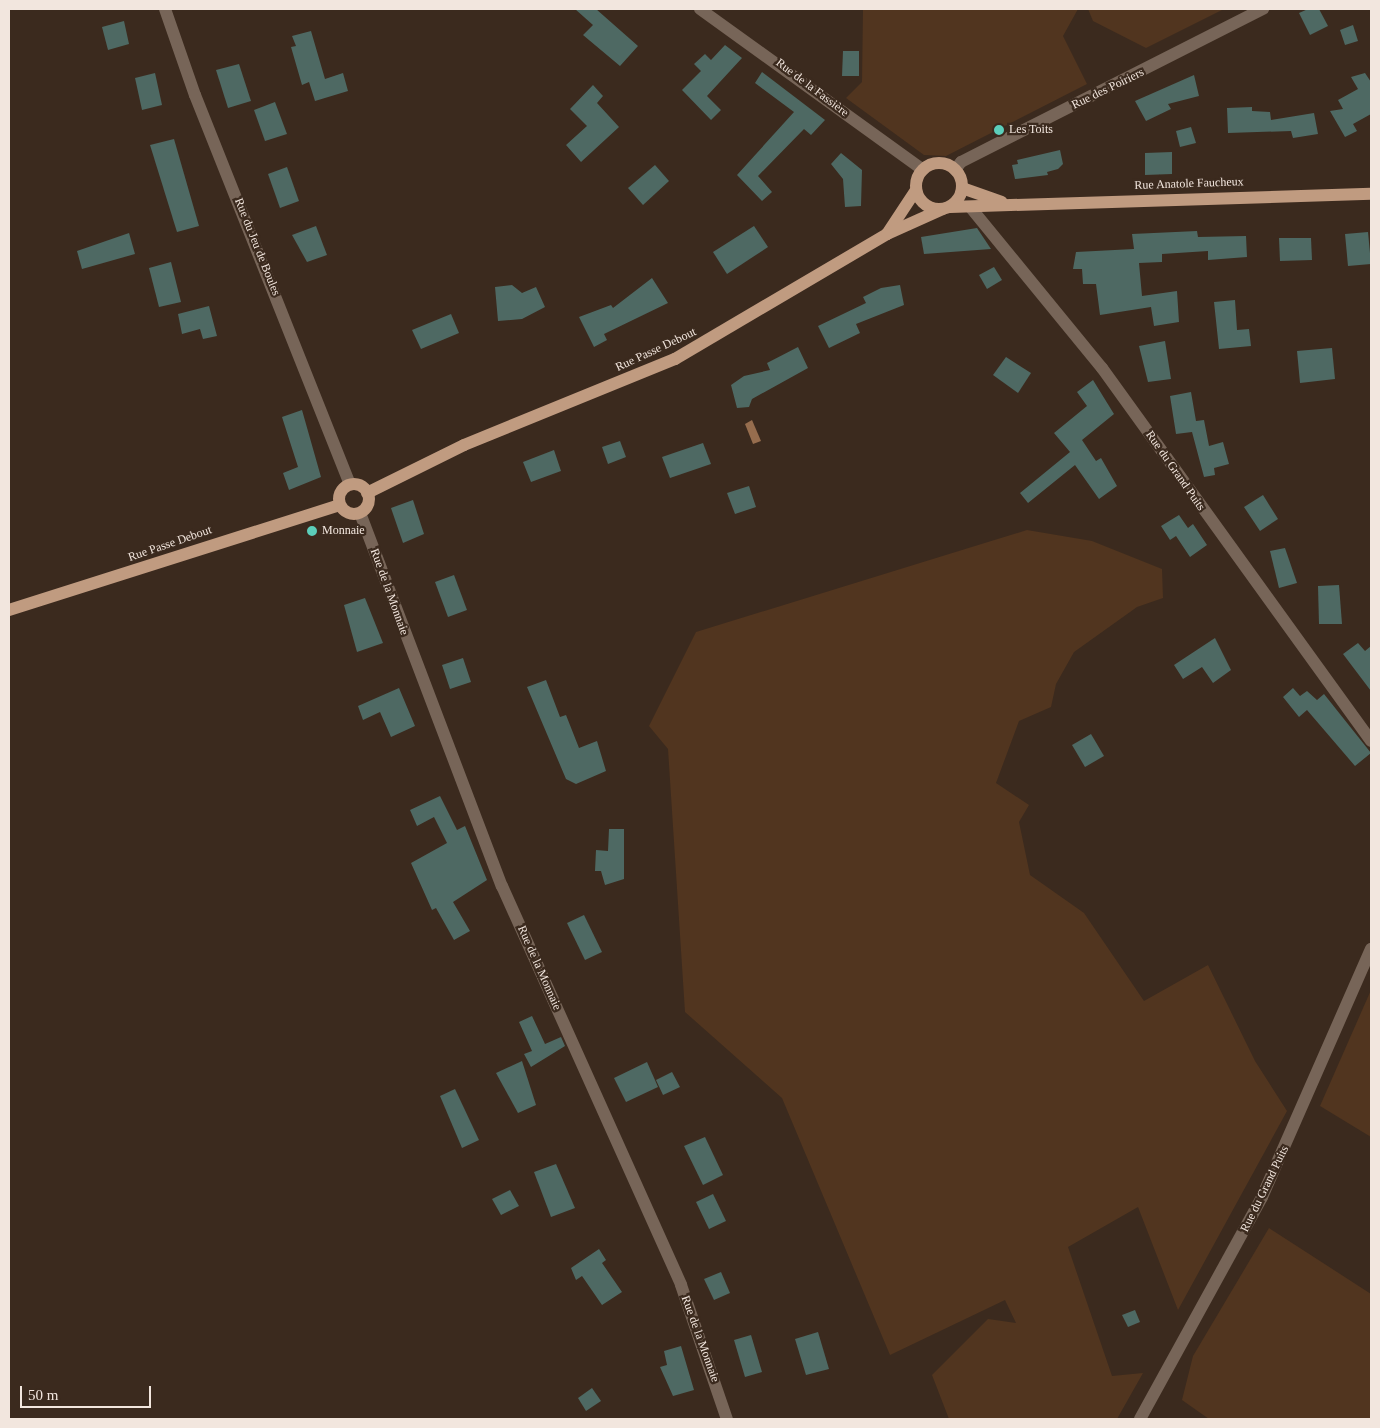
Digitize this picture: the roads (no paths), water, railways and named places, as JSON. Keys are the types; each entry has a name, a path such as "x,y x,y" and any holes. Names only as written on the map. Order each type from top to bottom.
{"main road":[{"path":"887,234 916,190 923,170 937,164 955,170 962,188 946,208 929,207 916,190"},
{"name":"Rue Anatole Faucheux","path":"962,188 1007,203"},
{"name":"Rue Anatole Faucheux","path":"946,208 971,208 1007,203 1371,194"},
{"name":"Rue Passe Debout","path":"368,493 464,445 675,359 887,234 946,208"},
{"path":"350,484 368,493 368,503 360,513 347,513 340,505 340,493 350,484"},
{"name":"Rue Passe Debout","path":"9,610 340,505"}],"street":[{"name":"Rue du Jeu de Boules","path":"165,9 195,95 350,484"},
{"name":"Rue de la Fassière","path":"700,9 923,170"},
{"name":"Rue des Poiriers","path":"955,170 961,162 1263,9"},
{"name":"Rue du Grand Puits","path":"971,208 1102,368 1371,741"},
{"name":"Rue de la Monnaie","path":"360,513 502,886 681,1285 727,1419"},
{"name":"Rue du Grand Puits","path":"1140,1419 1262,1197 1371,949"}],"place":[{"name":"Les Toits","path":"999,130"},
{"name":"Monnaie","path":"312,531"}]}
